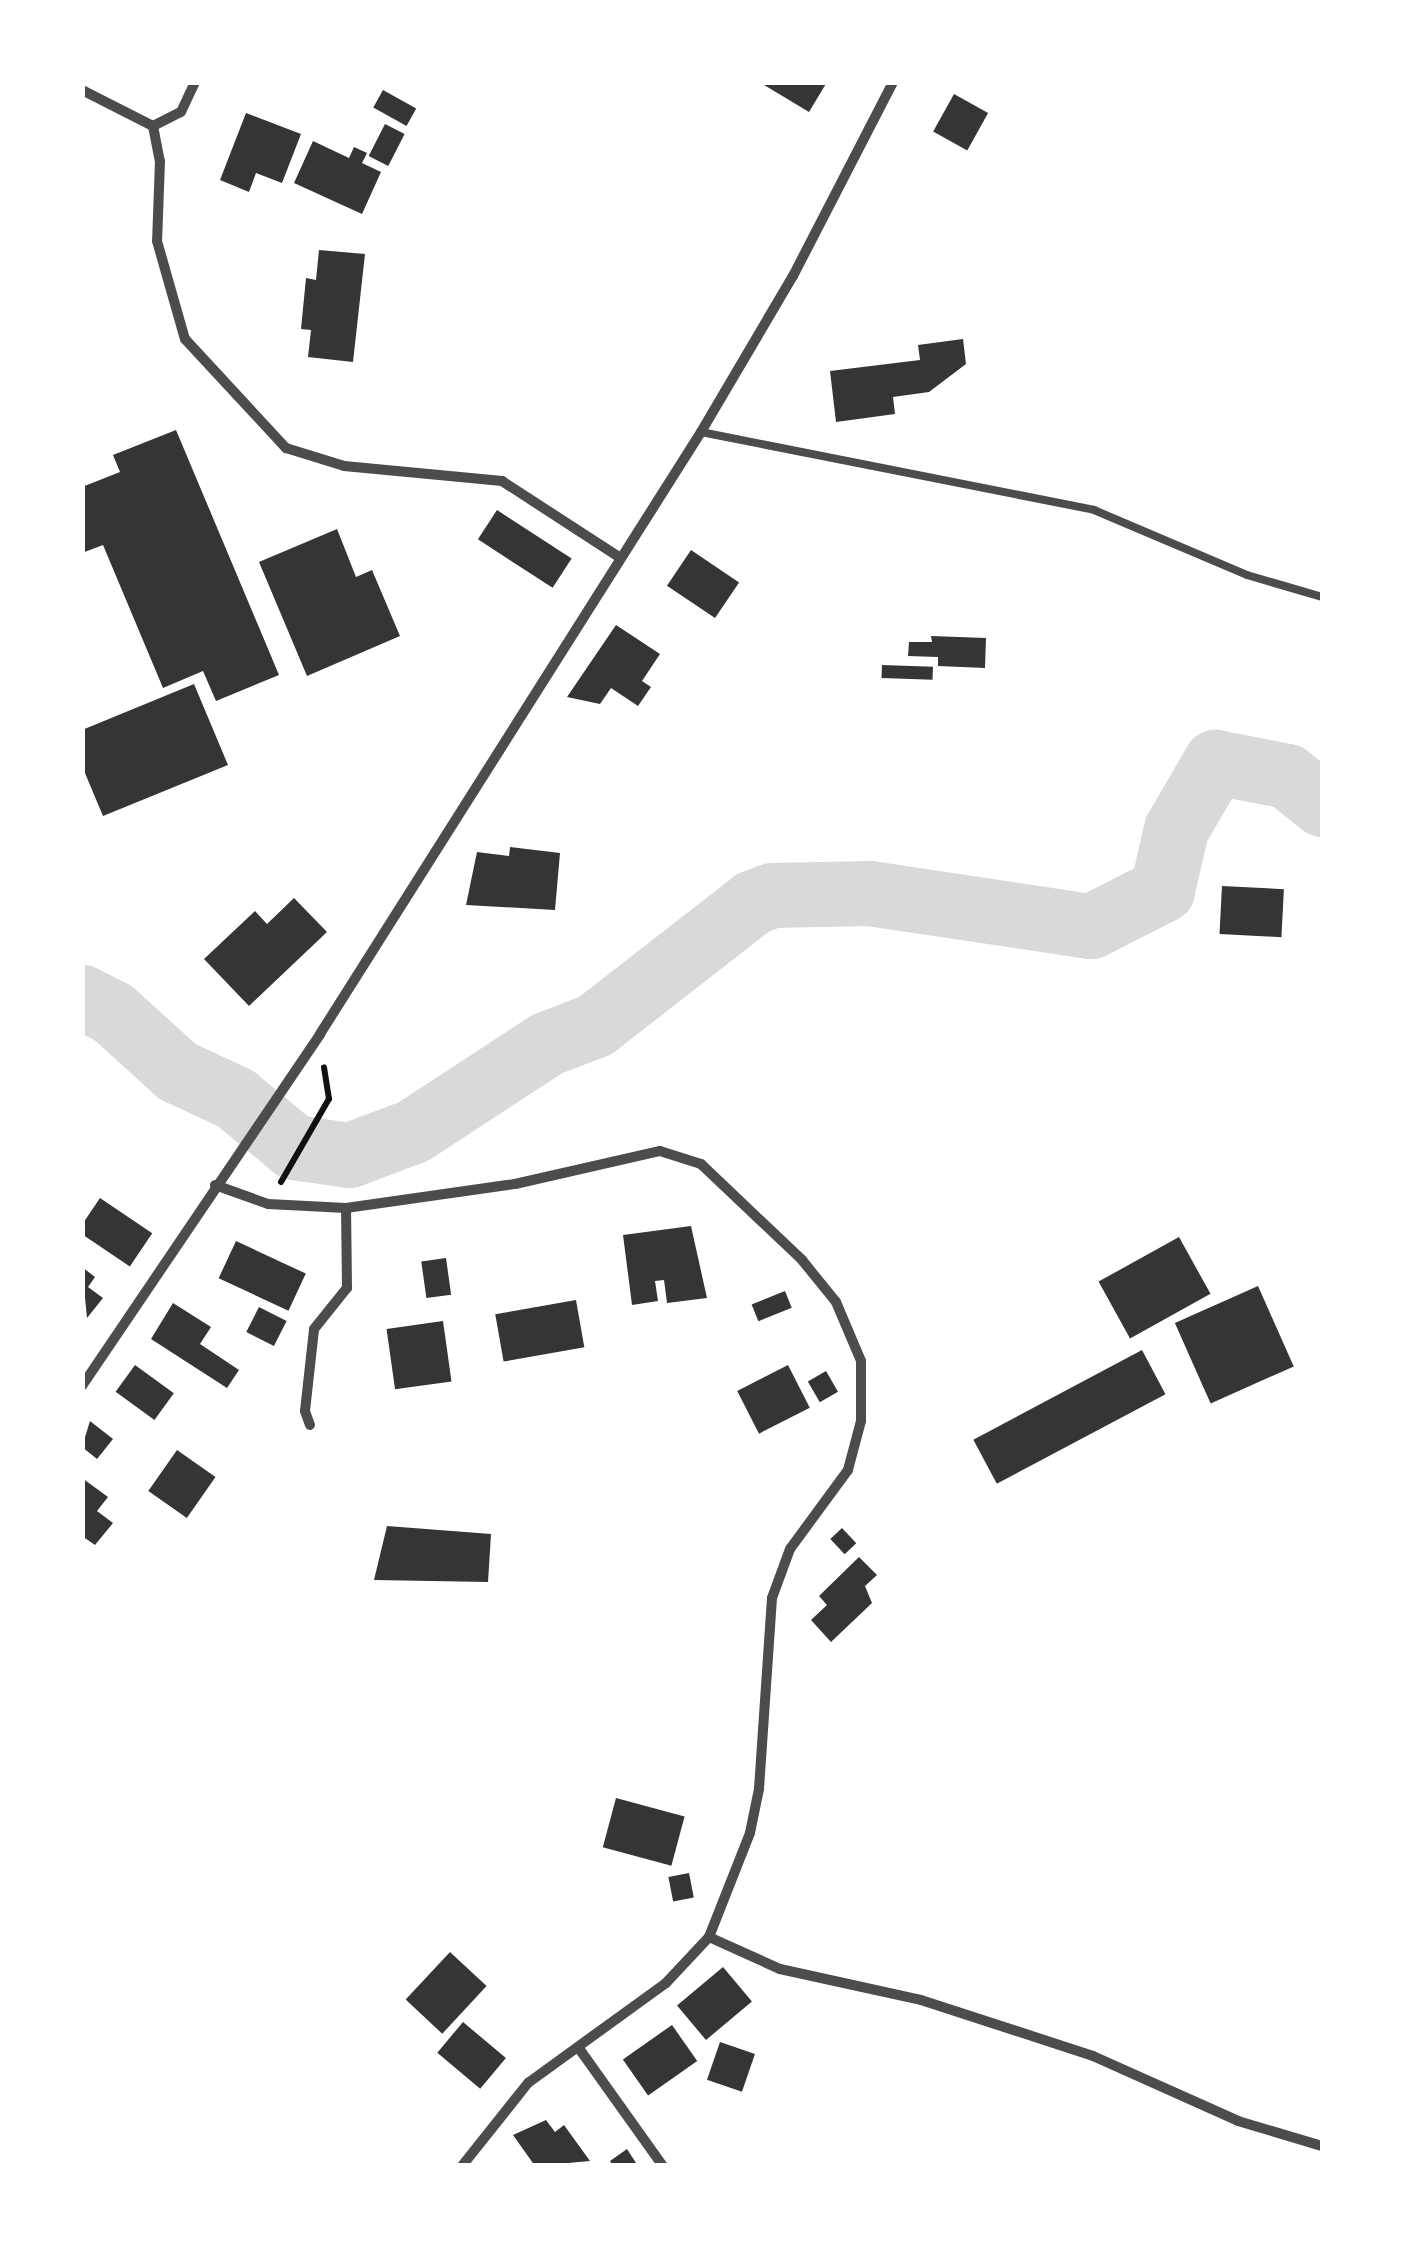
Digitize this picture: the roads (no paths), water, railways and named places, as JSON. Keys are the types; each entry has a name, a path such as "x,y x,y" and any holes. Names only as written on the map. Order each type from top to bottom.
{"street":[{"path":"153,126 181,112 195,82"},
{"path":"82,1386 288,1076 701,432 794,276 893,82"},
{"path":"82,90 153,126"},
{"path":"153,126 160,162 157,241 184,339 286,448 344,466 502,480 619,557"},
{"path":"215,1184 268,1204 346,1208 515,1184 660,1151 701,1164 836,1302 862,1361 862,1420 848,1470 790,1549 772,1598 759,1789 710,1938 666,1983 528,2083 462,2166"},
{"path":"310,1425 305,1411 314,1329 347,1288 346,1208"},
{"path":"710,1938 780,1969 921,2000 1092,2056 1238,2121 1322,2146"},
{"path":"578,2046 663,2166"}],"lane":[{"path":"701,432 1094,510 1247,575 1322,597"}],"waterway":[{"path":"82,997 112,1012 177,1071 235,1098 294,1147 349,1155 413,1131 546,1044 595,1025 753,902 772,895 869,893 1091,926 1162,890 1176,829 1215,762 1287,776 1322,804"}]}
